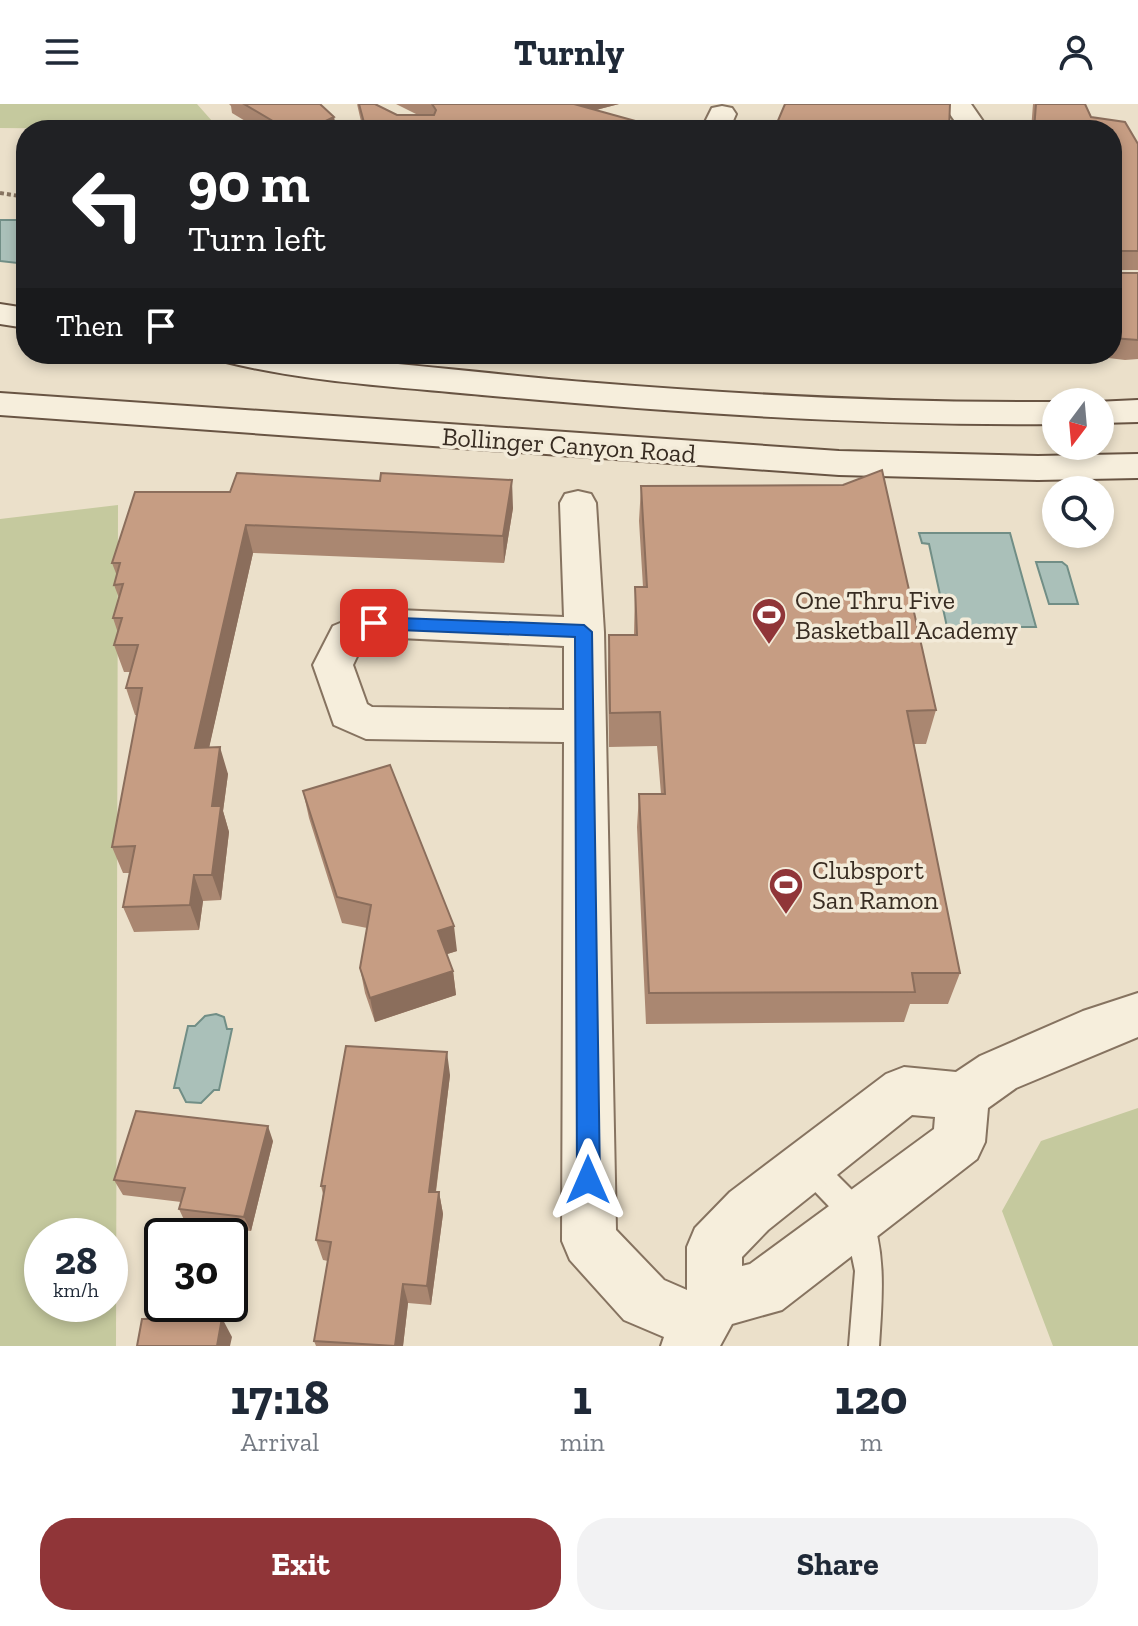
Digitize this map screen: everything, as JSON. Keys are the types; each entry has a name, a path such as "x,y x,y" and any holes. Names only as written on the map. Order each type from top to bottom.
{"main road":[{"name":"Bollinger Canyon Road","path":"311,364 411,377 607,395 837,410 1042,413"},
{"name":"Bollinger Canyon Road","path":"0,404 839,463 1038,468 1138,466"},
{"path":"1114,412 1138,411"}],"street":[{"path":"578,503 584,632 589,1241 644,1300 701,1323"},
{"path":"584,632 374,623 347,636 333,665 349,714 366,723 584,726"},
{"path":"701,1323 714,1247 749,1211 904,1091 963,1096 998,1072 1100,1027 1138,1015"},
{"path":"701,1323 762,1290 959,1142 963,1096"}],"lane":[{"path":"808,1165 858,1216 869,1271 864,1346"}],"green space":[{"path":"0,104 197,104 211,120 16,120 16,128 0,128"},
{"path":"118,505 116,1218 24,1218 24,1322 116,1322 116,1346 0,1346 0,519"},
{"path":"1138,1108 1138,1346 1053,1346 1002,1211 1041,1141"}],"water":[{"path":"0,220 16,220 16,263 0,261"},
{"path":"919,533 1010,533 1036,627 947,627 929,544 922,543"},
{"path":"1036,562 1062,562 1067,566 1078,604 1049,604"},
{"path":"216,1014 224,1017 227,1029 232,1029 219,1090 214,1090 201,1103 186,1102 179,1088 174,1088 188,1026 195,1026 205,1016"}],"building":[{"path":"244,104 320,104 334,117 328,120 271,120"},
{"path":"359,104 375,104 397,115 434,115 436,110 432,104 574,104 632,120 363,120"},
{"path":"785,104 950,104 949,120 778,120"},
{"path":"1036,104 1085,104 1091,117 1111,120 1035,120"},
{"path":"1122,122 1138,144 1138,251 1122,251"},
{"path":"1122,273 1138,273 1138,340 1122,339"},
{"path":"882,470 936,710 907,711 960,973 912,973 915,992 649,993 639,794 665,794 660,712 610,713 609,635 637,635 635,587 647,587 641,486 843,485"},
{"path":"237,473 380,481 381,473 512,480 503,536 246,525 195,748 220,747 212,806 221,806 212,875 194,875 190,905 123,907 135,846 112,847 142,688 126,688 138,645 114,645 122,618 113,618 123,584 114,585 120,563 112,563 135,492 230,492"},
{"path":"390,765 454,926 438,931 453,971 370,998 360,968 371,905 337,897 303,791"},
{"path":"346,1046 447,1052 429,1192 439,1192 427,1286 403,1284 395,1346 314,1341 331,1242 316,1240 325,1186 321,1186"},
{"path":"136,1111 268,1126 244,1217 179,1209 185,1188 114,1180"},
{"path":"142,1319 144,1322 221,1322 217,1346 137,1346"}],"place":[{"name":"One Thru Five Basketball Academy","path":"769,646"},
{"name":"Clubsport San Ramon","path":"786,916"}],"route":[{"path":"374,623 584,632 588,1180"}]}
